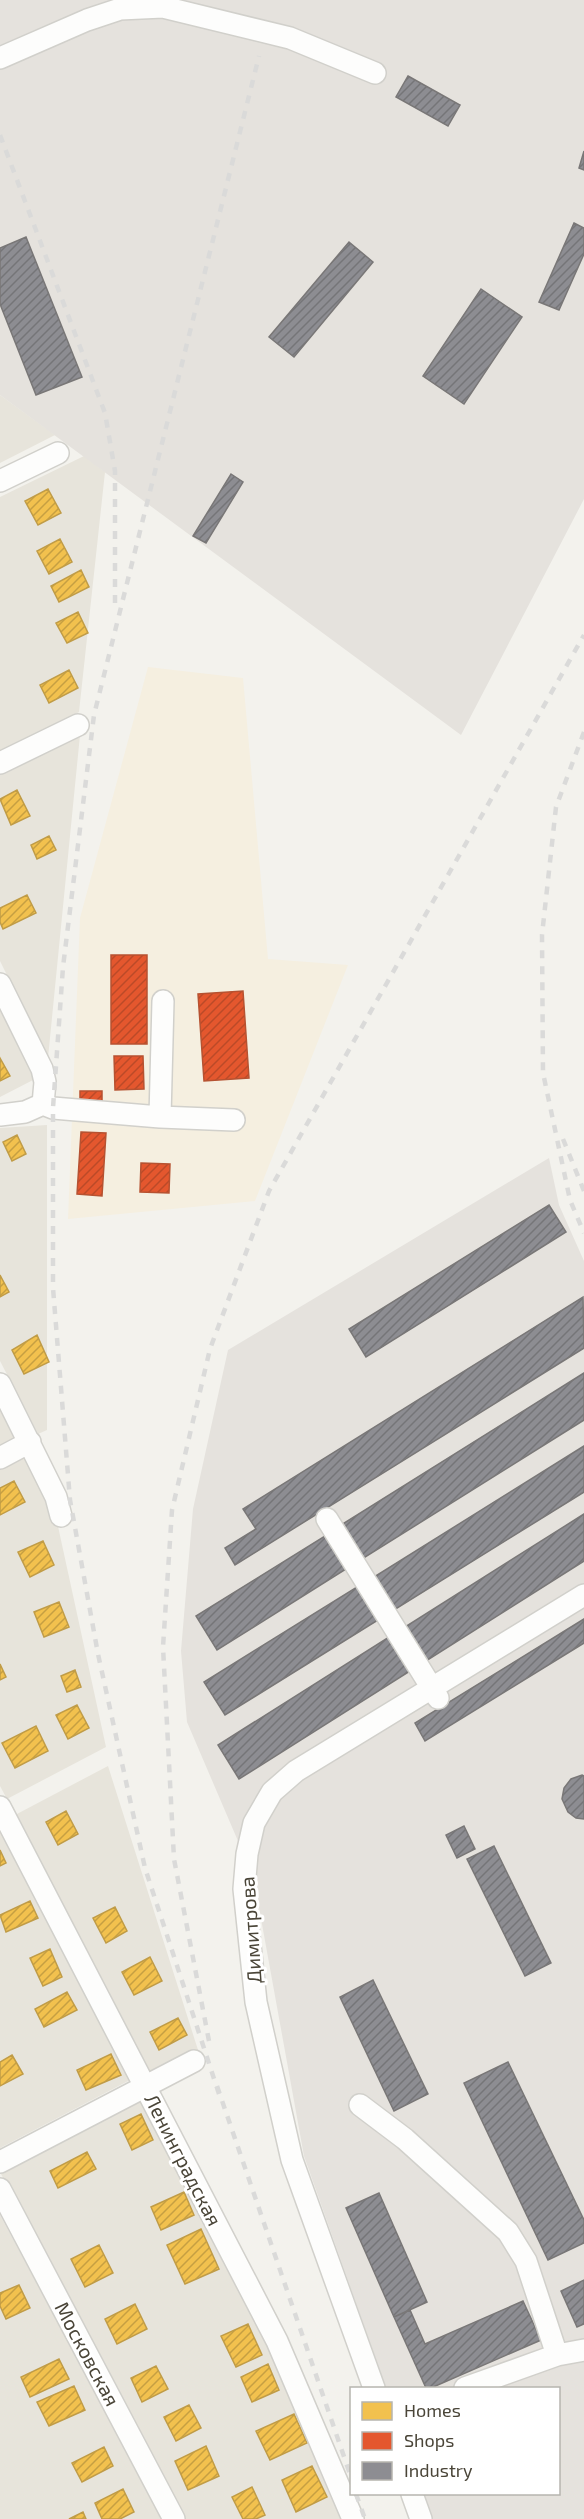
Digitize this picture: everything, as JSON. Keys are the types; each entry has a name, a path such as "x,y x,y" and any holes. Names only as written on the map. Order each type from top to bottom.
{"street":[{"path":"0,58 87,20 120,9 163,7 290,38 375,73"},
{"path":"0,481 58,453"},
{"path":"0,763 78,725"},
{"path":"0,984 42,1069 45,1082 43,1104"},
{"path":"160,1118 163,1001"},
{"path":"0,1115 25,1112 43,1104 53,1108 160,1118 234,1120"},
{"path":"0,1384 56,1497 61,1516"},
{"path":"0,1458 30,1442"},
{"path":"327,1520 435,1693"},
{"name":"Димитрова","path":"374,2387 290,2148 256,2002 244,1889 247,1854 254,1823 272,1792 296,1771 435,1693 584,1595"},
{"name":"Ленинградская","path":"1,1810 277,2341 353,2519"},
{"path":"0,2162 194,2061"},
{"path":"360,2104 405,2139 508,2232 526,2261 558,2355"},
{"name":"Московская","path":"0,2189 174,2519"},
{"path":"468,2387 558,2355 584,2350"},
{"path":"413,2495 421,2519"}],"shaded area":[{"path":"0,0 584,0 584,499 461,735 0,395"},
{"path":"0,395 55,435 0,463"},
{"path":"84,456 105,472 79,712 0,752 0,497"},
{"path":"148,667 243,678 268,959 348,965 255,1201 68,1219 80,918"},
{"path":"80,735 48,1058 0,961 0,775"},
{"path":"0,1008 35,1079 0,1097"},
{"path":"47,1125 47,1430 38,1434 0,1361 0,1128"},
{"path":"549,1158 559,1205 584,1261 584,1589 291,1767 241,1848 187,1722 181,1651 193,1509 228,1350"},
{"path":"0,1404 19,1439 0,1449"},
{"path":"27,1455 54,1508 106,1747 7,1799 0,1786 0,1470"},
{"path":"584,1601 584,2519 432,2519 423,2495 560,2495 560,2387 386,2387 304,2156 256,1891 255,1855 263,1824 279,1799 300,1777"},
{"path":"108,1766 198,2050 150,2076 15,1815"},
{"path":"0,1830 130,2080 0,2148"},
{"path":"142,2100 283,2370 345,2519 185,2519 1,2174"},
{"path":"0,2215 163,2519 0,2519"}],"building: Homes":[{"path":"48,489 61,513 38,525 25,501"},
{"path":"60,539 72,562 49,574 37,551"},
{"path":"81,570 89,587 59,602 51,586"},
{"path":"78,612 88,633 67,643 56,623"},
{"path":"69,670 78,688 49,703 40,685"},
{"path":"17,790 30,816 11,825 0,799"},
{"path":"49,836 56,850 37,859 31,845"},
{"path":"27,895 36,913 3,929 0,922 0,908"},
{"path":"0,1058 10,1076 0,1081"},
{"path":"17,1135 26,1154 12,1161 3,1142"},
{"path":"0,1275 9,1292 0,1297"},
{"path":"37,1335 49,1362 24,1374 12,1350"},
{"path":"14,1481 25,1502 0,1515 0,1488"},
{"path":"43,1541 54,1565 30,1577 18,1552"},
{"path":"59,1602 69,1627 44,1637 34,1612"},
{"path":"0,1664 6,1677 0,1680"},
{"path":"75,1670 81,1687 67,1692 61,1676"},
{"path":"77,1705 89,1728 68,1739 56,1715"},
{"path":"36,1726 48,1751 15,1768 2,1743"},
{"path":"66,1811 78,1834 58,1845 46,1822"},
{"path":"0,1850 6,1863 0,1866"},
{"path":"30,1901 38,1918 6,1932 0,1915"},
{"path":"115,1907 127,1931 106,1943 93,1918"},
{"path":"50,1949 62,1977 43,1986 30,1958"},
{"path":"150,1957 162,1981 134,1995 122,1972"},
{"path":"67,1992 77,2010 44,2027 35,2009"},
{"path":"178,2018 187,2035 159,2050 150,2032"},
{"path":"111,2054 121,2075 86,2090 77,2070"},
{"path":"12,2055 23,2074 0,2086 0,2062"},
{"path":"141,2114 153,2140 132,2150 120,2124"},
{"path":"87,2152 96,2169 58,2188 50,2171"},
{"path":"184,2192 194,2215 161,2230 151,2207"},
{"path":"201,2229 219,2269 185,2284 167,2245"},
{"path":"99,2245 113,2273 85,2287 71,2259"},
{"path":"19,2285 30,2308 6,2319 0,2306 0,2293"},
{"path":"135,2304 147,2329 117,2344 105,2319"},
{"path":"248,2324 262,2355 236,2367 221,2336"},
{"path":"59,2359 69,2379 30,2397 21,2377"},
{"path":"268,2364 279,2390 252,2402 241,2377"},
{"path":"156,2366 168,2389 142,2402 131,2378"},
{"path":"74,2386 85,2410 49,2426 37,2402"},
{"path":"189,2405 201,2428 176,2441 164,2417"},
{"path":"294,2414 307,2443 270,2460 256,2431"},
{"path":"206,2446 219,2476 188,2490 175,2461"},
{"path":"104,2447 113,2466 82,2482 72,2463"},
{"path":"312,2466 327,2497 296,2512 282,2480"},
{"path":"252,2487 265,2515 256,2519 243,2519 232,2497"},
{"path":"123,2489 134,2512 120,2519 102,2519 95,2503"},
{"path":"83,2512 86,2519 69,2519"}],"building: Shops":[{"path":"111,955 147,955 147,1044 111,1044"},
{"path":"243,991 249,1078 204,1081 198,994"},
{"path":"114,1056 143,1056 144,1089 115,1090"},
{"path":"80,1091 102,1091 102,1107 80,1106"},
{"path":"81,1132 106,1133 102,1196 77,1194"},
{"path":"141,1163 170,1164 169,1193 140,1192"}],"building: Industry":[{"path":"408,76 460,105 448,126 396,97"},
{"path":"584,151 584,170 579,168"},
{"path":"574,223 584,228 584,254 559,310 539,302"},
{"path":"26,237 82,377 36,395 0,304 0,248"},
{"path":"349,242 373,262 294,357 269,337"},
{"path":"481,289 522,317 464,404 423,376"},
{"path":"231,474 243,482 206,543 193,536"},
{"path":"549,1205 566,1232 366,1357 349,1329"},
{"path":"583,1297 584,1348 235,1565 225,1548 256,1529 243,1509"},
{"path":"584,1373 584,1420 362,1559 341,1525"},
{"path":"584,1446 584,1492 394,1610 374,1577"},
{"path":"584,1514 584,1561 426,1661 405,1627"},
{"path":"325,1536 346,1569 217,1650 196,1616"},
{"path":"357,1587 378,1620 225,1715 204,1682"},
{"path":"584,1619 584,1643 425,1741 415,1723"},
{"path":"389,1637 410,1671 239,1779 218,1745"},
{"path":"584,1776 584,1819 576,1818 568,1812 562,1799 564,1788 571,1779"},
{"path":"464,1826 475,1849 457,1858 446,1835"},
{"path":"494,1846 551,1963 525,1976 467,1859"},
{"path":"373,1980 428,2094 394,2111 340,1997"},
{"path":"508,2062 584,2220 584,2243 548,2260 464,2083"},
{"path":"379,2193 427,2302 394,2317 346,2208"},
{"path":"584,2280 584,2324 577,2327 561,2291"},
{"path":"523,2301 541,2340 433,2387 426,2387 394,2317 410,2310 425,2344"}],"railway":[{"path":"219,2094 145,1868 98,1654 70,1500 53,1288 53,1108 63,967 94,715 259,56"},
{"path":"0,135 105,413 115,471 115,610"},
{"path":"209,2041 174,1859 163,1647 172,1510 210,1349 269,1191 584,635"},
{"path":"584,732 556,807 542,935 543,1073 570,1200 584,1233"},
{"path":"563,1139 584,1191"},
{"path":"217,2086 350,2474"},
{"path":"356,2495 365,2519"}]}
